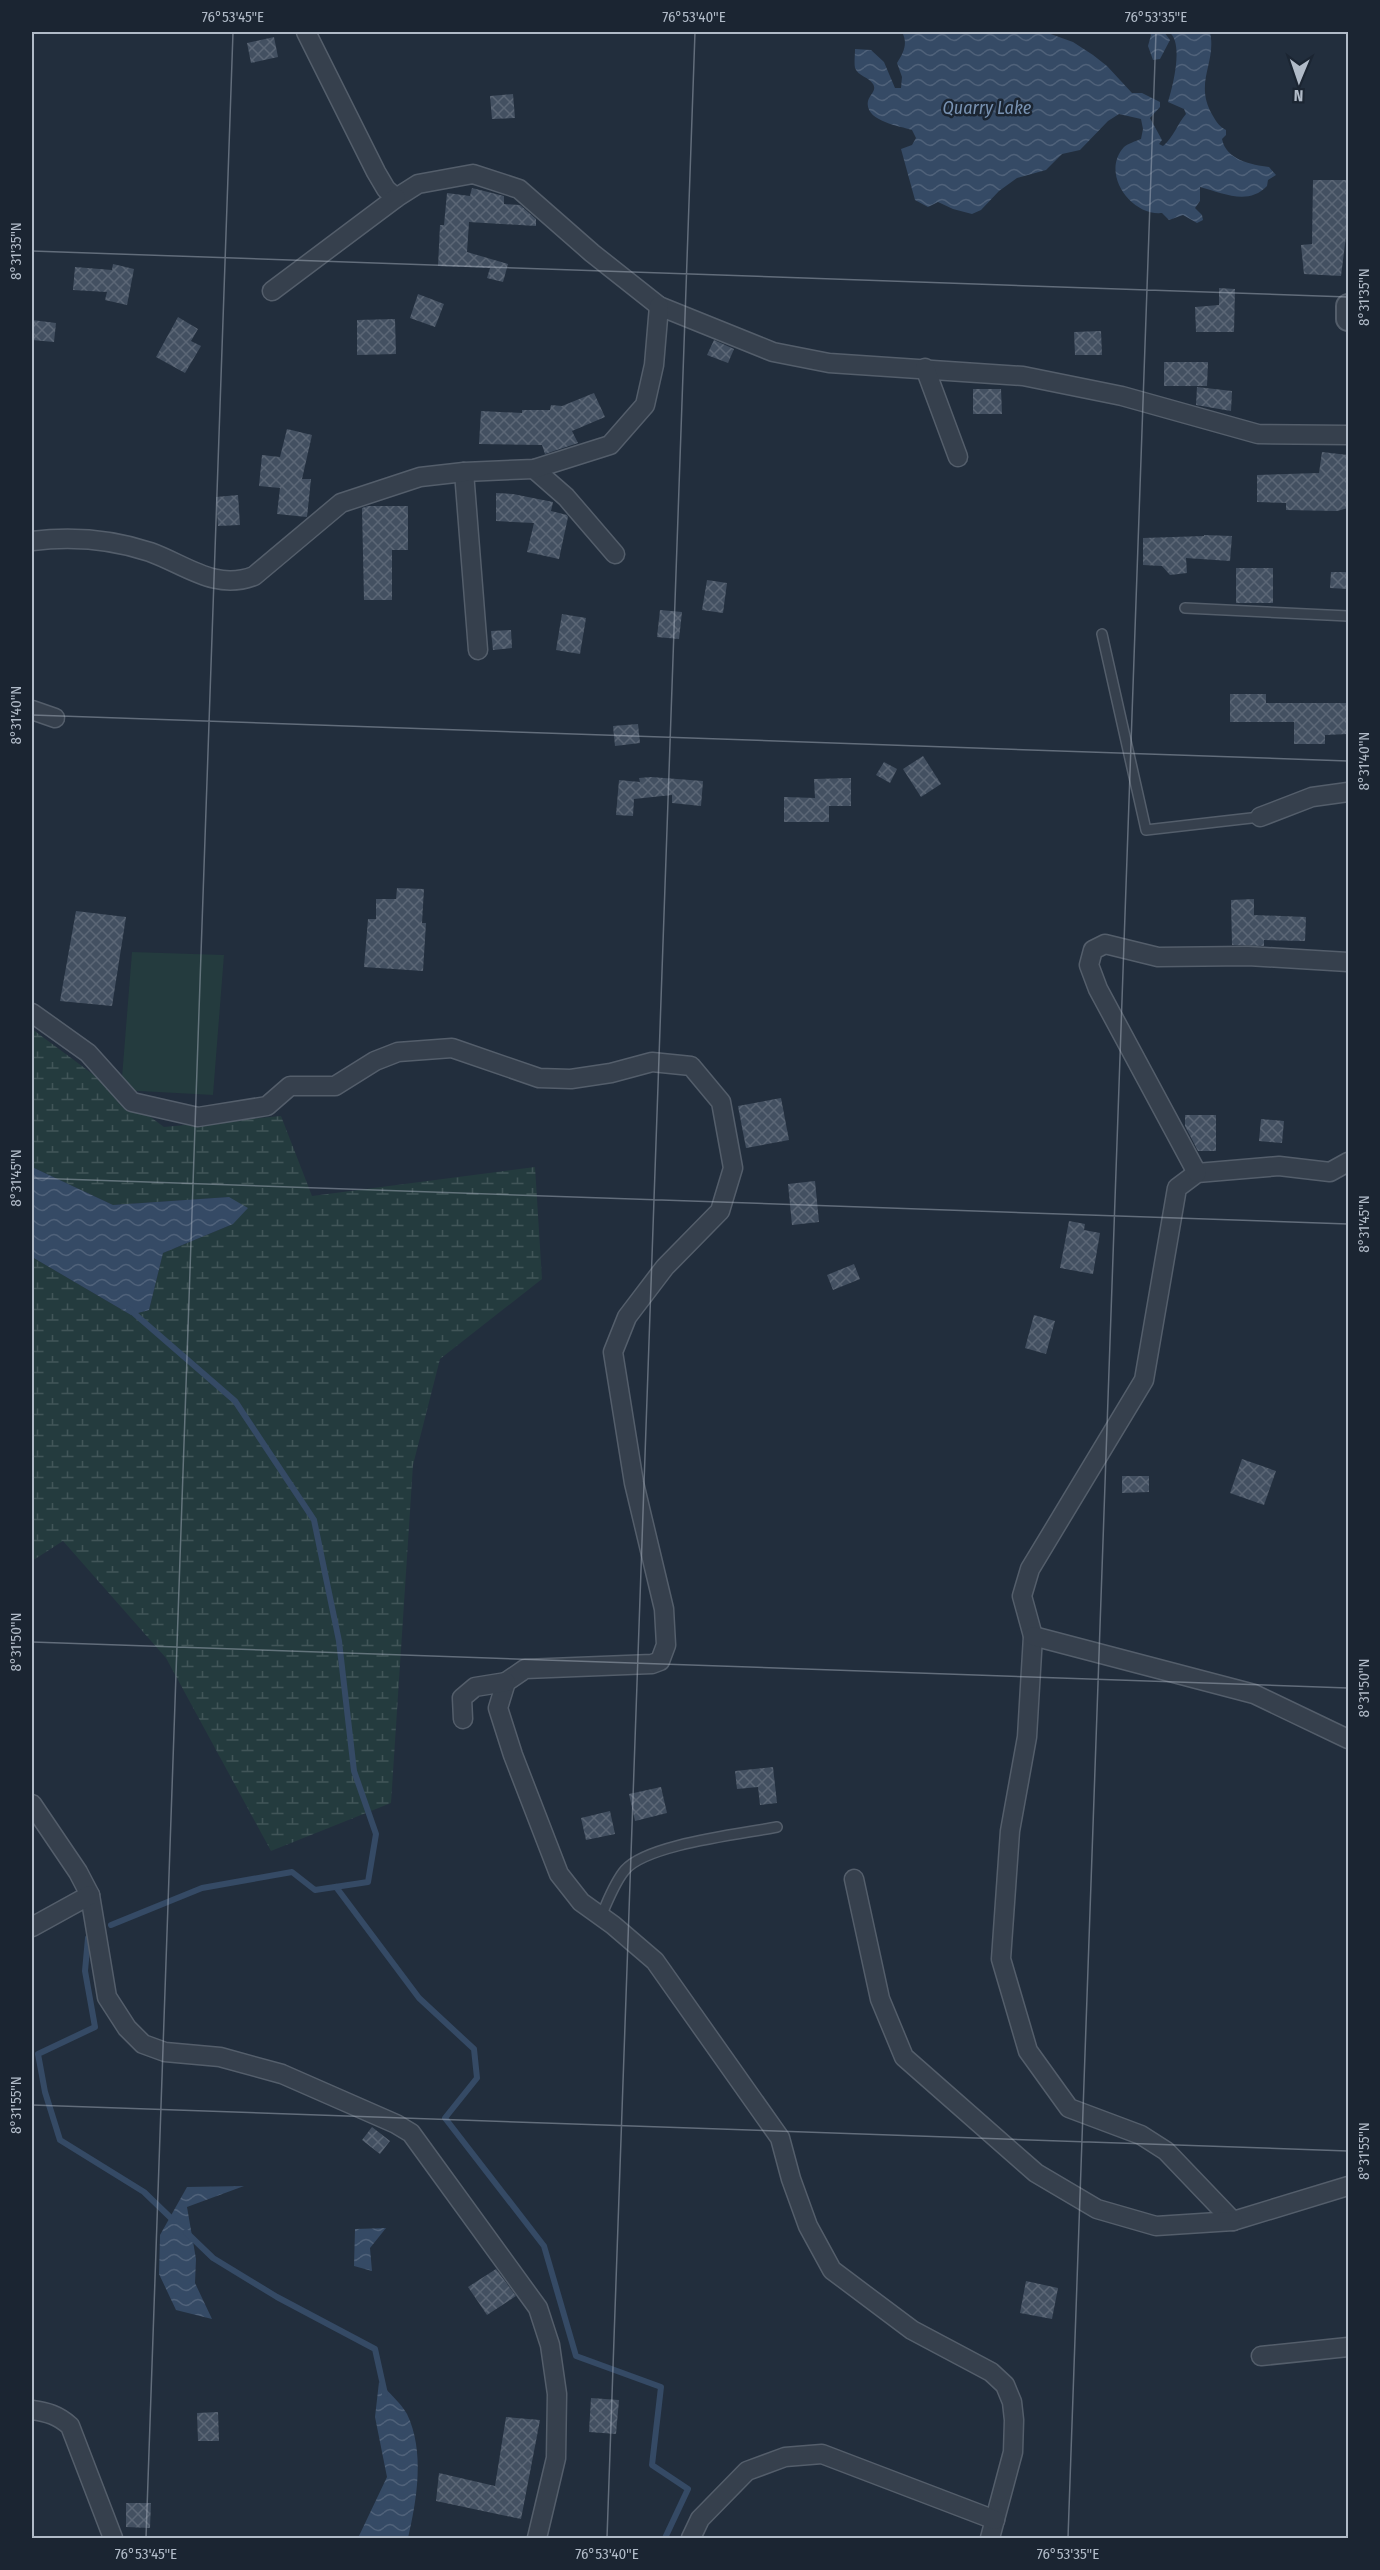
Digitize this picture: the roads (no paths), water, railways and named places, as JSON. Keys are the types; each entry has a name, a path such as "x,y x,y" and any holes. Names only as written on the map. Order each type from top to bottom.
{"street":[{"path":"306,32 376,171 386,189 396,198"},
{"path":"272,291 418,184 473,174 519,189 592,254 659,306 773,352 829,363 1023,376 1122,396 1258,434 1348,435"},
{"path":"32,541 71,537 111,542 150,552 201,574 228,582 242,581 254,576 341,503 420,477 464,472 534,469 610,445 645,405 654,365 659,306"},
{"path":"1348,306 1348,319"},
{"path":"926,368 958,457"},
{"path":"534,469 566,496 615,554"},
{"path":"464,472 478,650"},
{"path":"32,710 56,718"},
{"path":"1260,817 1312,797 1348,792"},
{"path":"1197,1173 1098,989 1089,965 1093,950 1105,944 1158,957 1248,956 1348,962"},
{"path":"32,1013 88,1053 132,1102 198,1118 267,1106 290,1086 335,1086 375,1060 398,1052 452,1048 539,1078 571,1079 611,1073 652,1062 691,1066 721,1102 733,1168 720,1211 666,1267 627,1317 613,1352 634,1484 664,1609 666,1645 660,1660 652,1664 525,1669 506,1682 475,1688 462,1698 463,1719"},
{"path":"1233,2221 1167,2151 1141,2135 1069,2108 1028,2050 1001,1959 1010,1831 1027,1737 1033,1636 1022,1596 1030,1569 1144,1380 1177,1188 1197,1173 1279,1166 1330,1172 1348,1162"},
{"path":"1033,1636 1254,1694 1348,1739"},
{"path":"506,1682 498,1708 513,1755 559,1874 581,1902 655,1961 780,2138 791,2180 808,2226 832,2270 912,2331 991,2372 1005,2385 1012,2402 1013,2452 990,2538"},
{"path":"32,1804 78,1872 90,1895 107,1997 127,2028 143,2044 165,2052 220,2057 282,2074 396,2124 411,2133 538,2308 550,2345 557,2404 556,2458 537,2538"},
{"path":"854,1879 880,1999 904,2057 1036,2173 1097,2209 1156,2226 1233,2221 1348,2186"},
{"path":"32,1928 90,1895"},
{"path":"1261,2356 1348,2347"},
{"path":"32,2410 49,2412 62,2418 70,2426 113,2538"},
{"path":"692,2538 700,2519 747,2471 785,2457 822,2454 996,2520"}],"lane":[{"path":"1185,608 1348,616"},
{"path":"1102,634 1146,831 1260,817"},
{"path":"601,1916 625,1870 637,1861 666,1849 777,1827"}],"water":[{"name":"Quarry Lake","path":"902,32 1045,32 1073,42 1107,66 1132,93 1142,93 1160,102 1160,107 1150,118 1162,140 1159,144 1163,146 1186,114 1184,109 1168,102 1177,54 1176,45 1169,32 1210,32 1211,54 1205,93 1213,116 1226,130 1226,135 1222,139 1224,146 1234,157 1255,165 1269,167 1276,175 1268,180 1267,186 1260,192 1244,197 1226,195 1200,187 1200,201 1195,208 1202,215 1203,220 1197,223 1183,215 1169,220 1162,213 1140,208 1122,191 1115,169 1117,157 1125,146 1141,139 1143,129 1141,119 1119,114 1108,121 1080,150 1062,154 1046,170 1017,178 999,191 981,210 972,214 938,202 928,207 915,200 901,149 912,145 916,138 912,130 884,122 871,113 868,101 874,91 874,86 855,68 855,49 871,50 884,62 895,88 901,88 902,77 897,63 904,48 905,40"},
{"path":"1149,32 1164,32 1170,40 1160,59 1153,60 1148,46 1151,35"},
{"path":"32,1167 113,1205 229,1197 248,1208 233,1224 163,1253 149,1310 131,1315 32,1257"},
{"path":"244,2186 187,2207 196,2259 195,2283 212,2319 176,2310 159,2274 160,2235 187,2187"},
{"path":"386,2228 370,2248 372,2271 354,2266 355,2229"},
{"path":"379,2382 407,2414 416,2444 418,2476 408,2538 358,2538 387,2477 375,2417"}],"waterway":[{"path":"111,1925 202,1888 292,1872 315,1890 368,1882 376,1834 354,1771 339,1641 314,1520 235,1401 129,1309"},
{"path":"336,1887 419,1998 474,2049 477,2078 445,2118 544,2246 576,2356 661,2387 652,2465 688,2489 665,2538"},
{"path":"88,1938 85,1971 95,2027 38,2054 45,2092 60,2140 144,2192 174,2221"},
{"path":"186,2232 213,2258 277,2297 375,2349 385,2394"}]}
